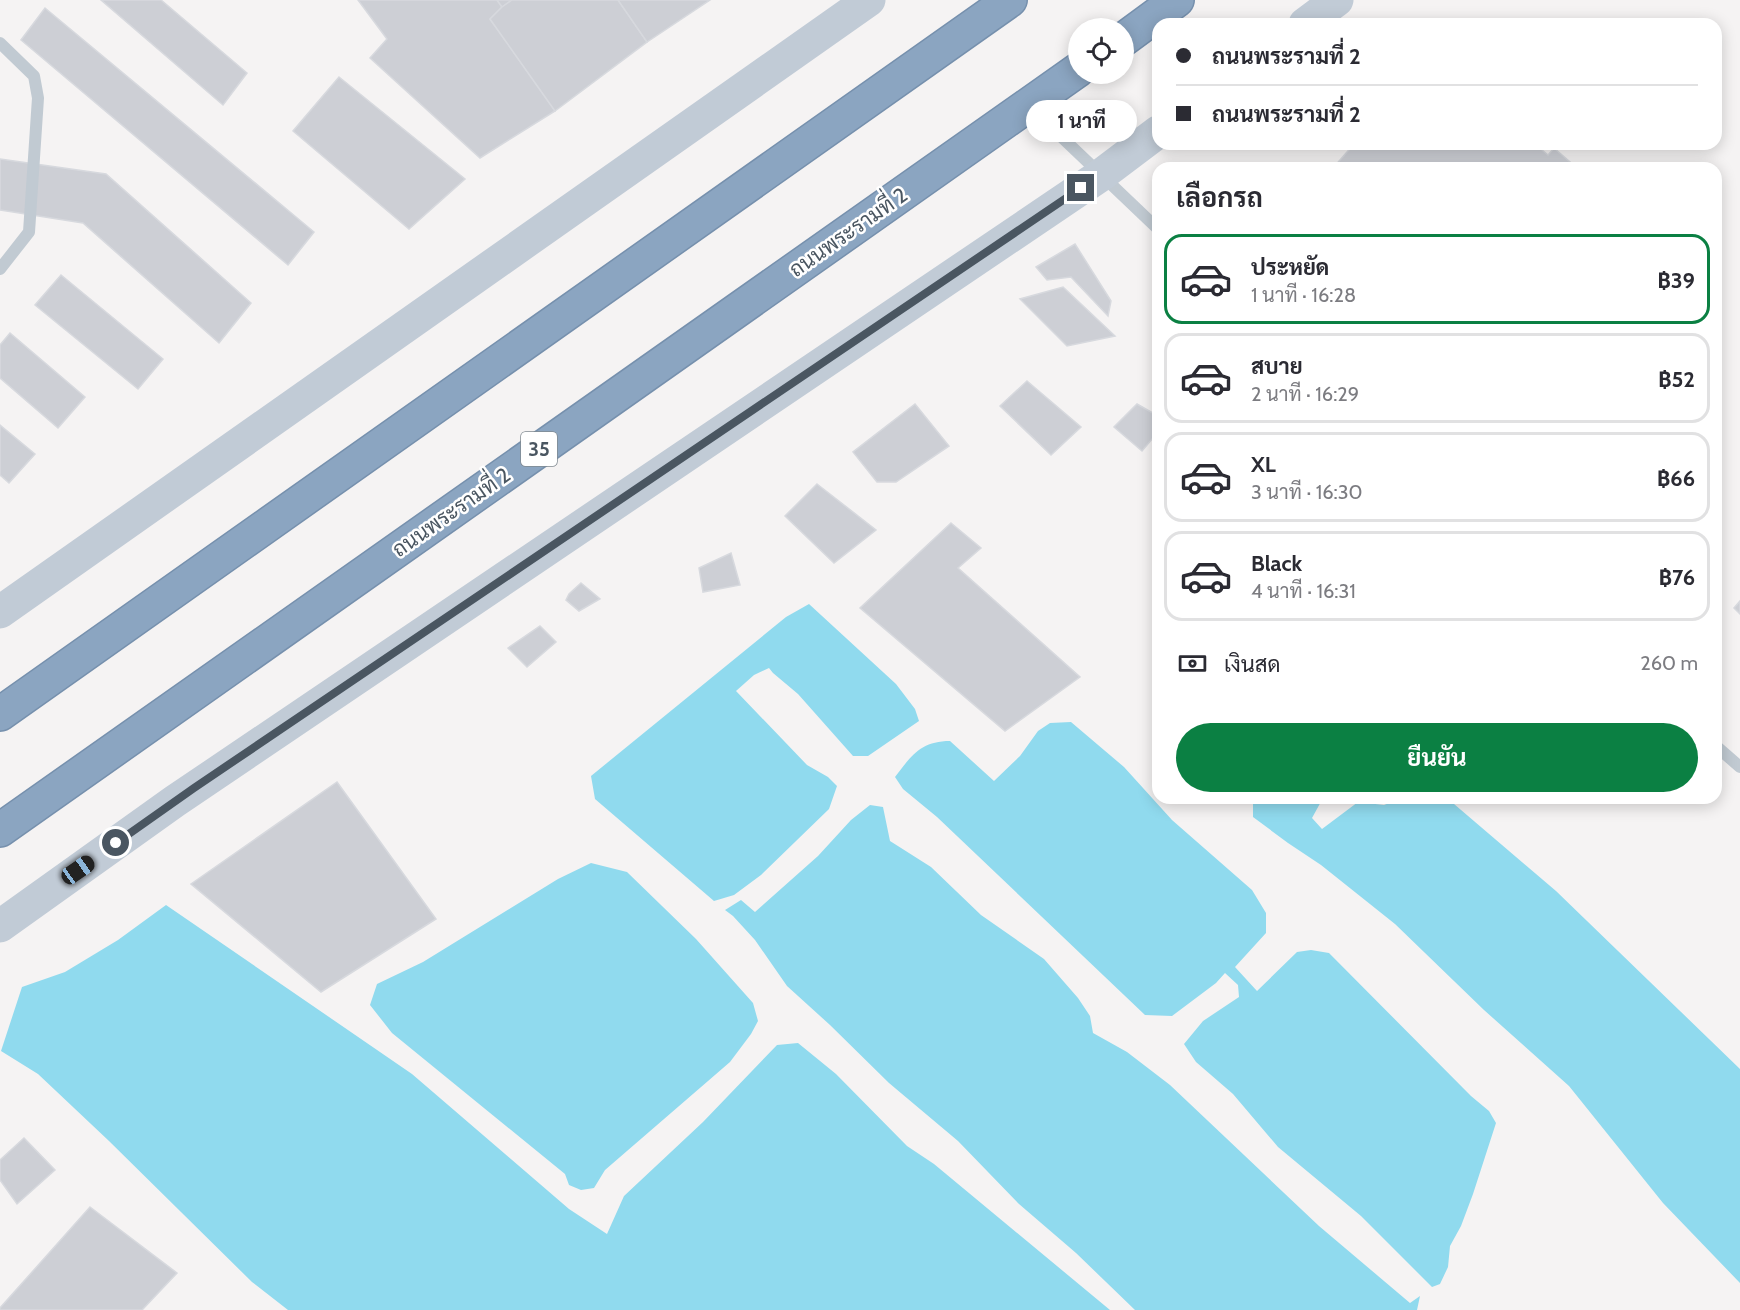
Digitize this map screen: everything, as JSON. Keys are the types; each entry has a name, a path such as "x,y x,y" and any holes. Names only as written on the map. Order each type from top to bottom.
{"highway":[{"path":"0,714 1010,0"},
{"path":"1153,18 1177,0"},
{"path":"1134,32 1152,18"},
{"name":"ถนนพระรามที่ 2","path":"0,830 1068,77"}],"main road":[{"path":"0,612 869,0"},
{"path":"1313,18 1337,0"},
{"path":"0,926 175,801 1101,175 1152,137"}],"lane":[{"path":"0,44 34,76 38,98 29,232 0,269"},
{"path":"1029,105 1152,223"},
{"path":"1722,751 1740,767"}],"water":[{"path":"809,604 896,684 915,709 919,721 868,756 853,756 798,694 769,668 754,675 736,691 807,765 828,777 837,786 829,809 761,875 734,895 714,901 595,799 591,776 786,617"},
{"path":"1071,722 1124,767 1152,798 1152,804 1158,804 1172,820 1252,890 1266,913 1266,933 1235,967 1257,991 1297,952 1311,950 1329,953 1471,1096 1489,1111 1496,1123 1473,1194 1461,1226 1450,1246 1448,1267 1440,1284 1432,1287 1361,1216 1278,1147 1233,1094 1196,1062 1184,1044 1203,1021 1239,997 1238,985 1225,973 1216,983 1172,1016 1145,1015 937,817 903,789 895,777 912,756 924,747 950,741 994,781 1020,756 1038,731 1050,723"},
{"path":"1253,804 1320,804 1312,818 1322,829 1355,804 1454,804 1556,891 1740,1069 1740,1283 1663,1203 1569,1086 1484,1010 1395,924 1321,865 1253,817"},
{"path":"870,805 883,807 890,841 931,867 981,915 1044,959 1078,998 1090,1016 1093,1033 1127,1052 1170,1085 1319,1226 1410,1303 1420,1296 1417,1310 1135,1310 1076,1253 1019,1204 958,1141 889,1083 787,986 755,940 725,910 741,900 755,912 818,856 851,820"},
{"path":"591,863 627,872 696,939 753,1003 758,1021 730,1062 605,1170 594,1188 581,1190 569,1185 565,1174 392,1033 370,1005 377,984 423,962 558,879"},
{"path":"166,905 412,1074 569,1209 607,1234 624,1196 703,1122 777,1045 798,1043 836,1074 907,1146 934,1164 1110,1310 288,1310 252,1282 38,1074 1,1051 22,987 65,972 118,940"}],"building":[{"path":"101,0 161,0 247,73 223,105"},
{"path":"358,0 497,0 502,7 490,19 555,111 480,158 370,58 387,39"},
{"path":"497,0 512,0 502,7"},
{"path":"512,0 618,0 647,42 555,111 490,19"},
{"path":"618,0 710,0 647,42"},
{"path":"45,8 314,232 288,265 21,40"},
{"path":"339,77 465,179 409,229 293,131"},
{"path":"1349,150 1542,150 1548,155 1552,150 1556,150 1570,162 1338,162"},
{"path":"0,159 106,174 251,303 219,343 83,223 0,210"},
{"path":"1075,244 1111,301 1108,316 1071,277 1047,280 1036,267"},
{"path":"61,275 163,359 138,389 35,305"},
{"path":"1063,287 1115,336 1067,346 1020,299"},
{"path":"10,333 85,397 58,428 0,378 0,345"},
{"path":"1027,381 1081,427 1051,455 1000,406"},
{"path":"915,404 949,446 896,482 877,482 853,452"},
{"path":"1137,404 1152,413 1152,439 1142,451 1114,427"},
{"path":"0,425 35,454 9,483 0,475"},
{"path":"817,484 876,530 834,563 785,516"},
{"path":"951,523 981,548 958,568 1080,677 1005,731 860,608"},
{"path":"731,553 740,585 703,592 699,568"},
{"path":"581,583 600,599 579,611 566,600"},
{"path":"1740,601 1740,614 1734,608"},
{"path":"540,626 556,642 527,667 508,648"},
{"path":"337,782 436,919 321,992 191,884"},
{"path":"24,1138 55,1170 17,1204 0,1180 0,1160"},
{"path":"90,1207 177,1273 142,1310 0,1310 0,1308"}],"route":[{"path":"116,843 1081,188"}]}
